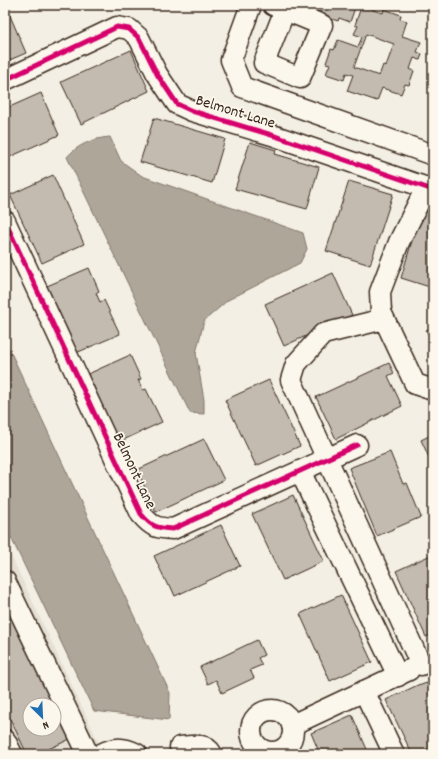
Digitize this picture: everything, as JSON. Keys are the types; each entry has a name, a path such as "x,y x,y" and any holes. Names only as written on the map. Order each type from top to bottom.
{"street":[{"path":"251,5 231,60 242,87 433,155"},
{"name":"Belmont Lane","path":"5,80 117,27 129,29 139,38 157,74 177,104 192,111 274,136 430,189 399,242 380,292 381,312 415,384 433,390"},
{"name":"Belmont Lane","path":"5,220 142,514 150,525 159,528 173,529 357,445"},
{"path":"292,725 427,663 326,460 291,380 296,364 323,334 384,319"},
{"path":"300,471 398,676"},
{"path":"5,581 88,754"},
{"path":"364,691 394,754"},
{"path":"264,711 278,711 284,714 292,725 292,738 274,751 258,746 252,733 252,727 259,715 264,711"},
{"path":"5,740 12,754"},
{"path":"100,754 111,749 126,748 137,754"}],"shaded area":[{"path":"110,137 121,161 142,176 303,233 307,249 300,263 228,300 204,321 196,353 204,400 204,414 190,413 67,157 86,143"},
{"path":"5,340 170,693 169,720 94,711 5,525"},
{"path":"5,543 104,754 5,754"}],"building":[{"path":"312,5 356,5 350,22 339,18 338,21 320,15 321,12 311,8"},
{"path":"357,5 374,5 373,10 383,13 384,9 401,15 400,19 407,21 402,36 421,42 417,52 422,54 420,60 414,58 410,69 414,71 409,85 405,84 401,94 382,88 377,101 347,91 353,75 346,73 344,80 326,74 330,64 326,63 331,49 334,50 338,40 358,47 362,37 354,34 358,26 355,25 361,7 363,7","holes":["366,34 394,44 386,66 383,65 379,76 354,67"]},
{"path":"8,11 26,53 5,62 5,12"},
{"path":"131,50 149,91 81,124 61,82"},
{"path":"41,93 59,135 5,159 5,109"},
{"path":"154,118 225,139 212,183 140,162"},
{"path":"250,142 276,150 275,154 319,167 307,209 235,189"},
{"path":"53,175 84,244 42,263 10,195"},
{"path":"349,181 393,194 370,265 326,251"},
{"path":"422,207 433,210 433,288 401,278"},
{"path":"89,268 99,291 96,293 100,302 104,300 120,334 76,353 47,286"},
{"path":"333,273 352,315 284,346 265,304"},
{"path":"433,327 433,344 426,330"},
{"path":"130,355 141,379 138,380 143,390 146,389 162,422 119,442 88,374"},
{"path":"389,363 394,373 388,376 402,406 336,439 316,397"},
{"path":"269,380 300,446 256,466 225,400"},
{"path":"433,434 433,466 421,440"},
{"path":"204,439 224,480 156,512 137,470"},
{"path":"390,452 403,484 407,483 421,517 377,536 349,468"},
{"path":"293,495 324,561 283,580 252,514"},
{"path":"221,525 240,566 175,596 170,585 168,586 154,556"},
{"path":"433,554 433,634 426,637 396,571"},
{"path":"341,595 372,662 330,681 300,614"},
{"path":"5,604 49,697 22,697 22,737 62,737 62,722 70,739 38,754 27,754 5,708"},
{"path":"257,640 264,655 258,658 262,665 250,670 254,678 222,693 216,680 208,684 200,667"},
{"path":"427,683 433,696 433,754 412,754 386,700 420,684"},
{"path":"352,715 369,754 320,754 311,733"}],"cycle path":[{"path":"5,80 117,27 129,29 139,38 157,74 177,104 192,111 275,136 433,190"},
{"path":"5,221 141,514 151,524 162,528 173,529 357,445"}]}
